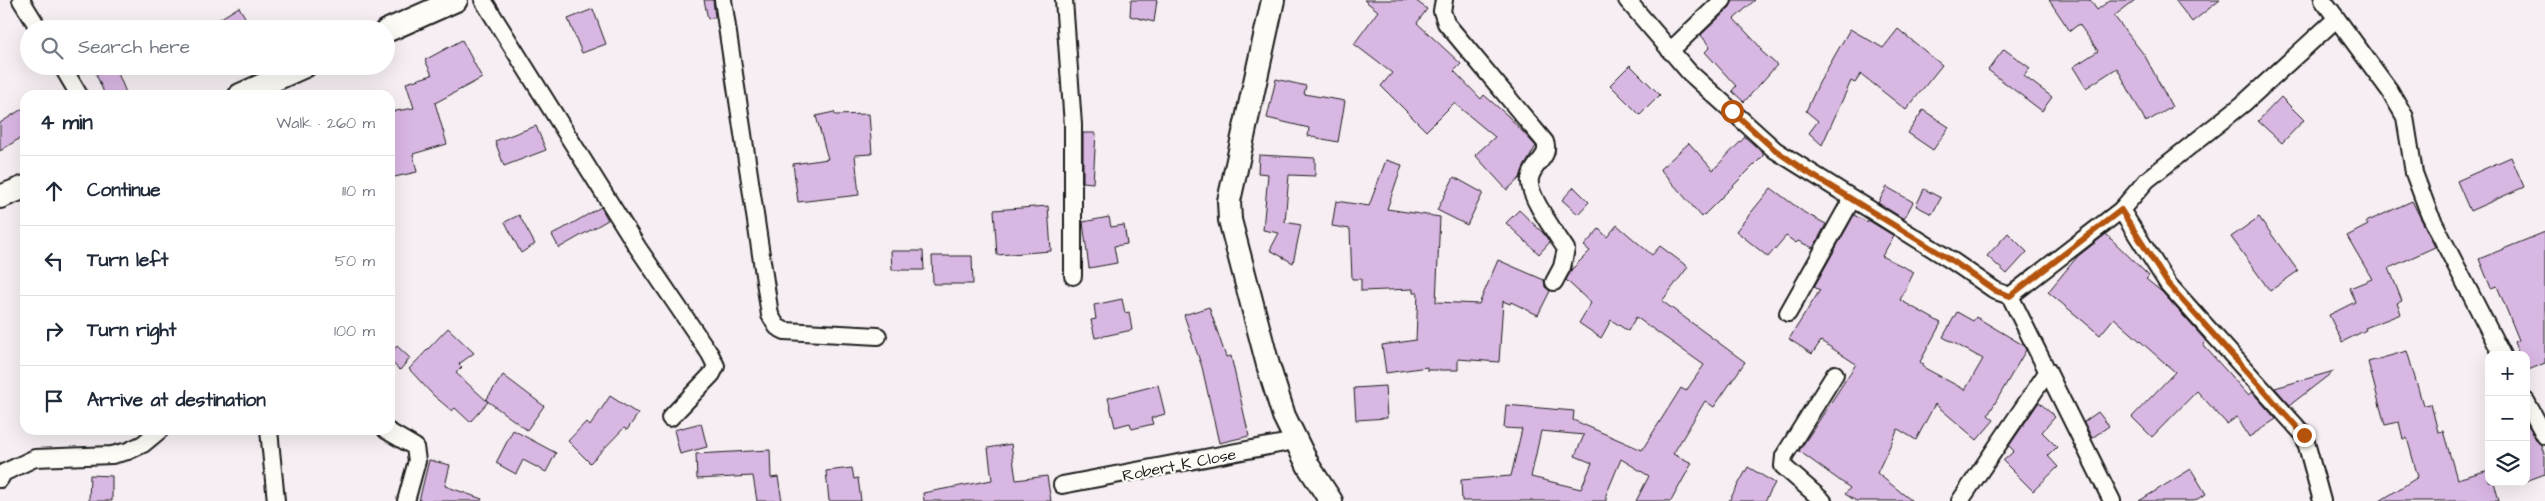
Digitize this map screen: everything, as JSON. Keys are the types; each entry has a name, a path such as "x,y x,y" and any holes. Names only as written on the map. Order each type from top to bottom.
{"street":[{"path":"21,0 33,20"},
{"path":"395,27 456,0"},
{"path":"483,0 632,240 710,354 716,366 712,374 670,418"},
{"path":"723,0 770,315 777,327 785,331 878,336"},
{"path":"1064,0 1073,125 1073,276"},
{"path":"1273,0 1229,201 1234,236 1268,365 1284,416 1295,441 1331,501"},
{"path":"1444,0 1442,11 1446,24 1545,142 1548,149 1536,165 1529,180 1534,197 1566,249 1562,268 1554,282"},
{"path":"1627,0 1689,72 1775,150 1954,262 1996,291 2010,296 2112,501"},
{"path":"1670,52 1722,0"},
{"path":"2323,0 2385,85 2405,117 2414,173 2429,212 2500,351"},
{"path":"2010,296 2121,210 2146,180 2243,104 2336,19"},
{"path":"67,75 76,90"},
{"path":"251,90 285,75"},
{"path":"0,197 20,189"},
{"path":"1788,313 1852,199"},
{"path":"2121,210 2168,284 2304,435 2322,501"},
{"path":"1960,501 2048,371"},
{"path":"1823,501 1783,466 1784,456 1835,374"},
{"path":"2530,408 2545,436"},
{"path":"1,475 35,458 112,455 128,451 143,444 154,435"},
{"path":"269,435 276,501"},
{"path":"395,435 415,447 418,461 406,501"},
{"name":"Robert K Close","path":"1062,485 1295,441"}],"building":[{"path":"704,0 713,0 715,17 708,19"},
{"path":"1131,0 1157,0 1154,22 1130,16"},
{"path":"1364,0 1415,0 1427,9 1417,23 1461,64 1454,71 1481,99 1484,95 1508,116 1536,146 1520,178 1507,190 1475,155 1495,137 1454,103 1426,131 1381,86 1392,73 1354,44 1378,11"},
{"path":"1733,0 1755,0 1734,19 1762,49 1760,50 1777,65 1744,102 1732,91 1736,86 1705,52 1710,47 1701,35 1730,7"},
{"path":"2049,0 2090,0 2097,10 2110,0 2135,0 2114,16 2145,56 2172,107 2146,122 2117,68 2086,88 2073,67 2098,51 2079,24 2070,31"},
{"path":"2175,0 2220,0 2192,22"},
{"path":"239,7 247,20 218,20"},
{"path":"593,9 606,44 582,53 568,19"},
{"path":"1850,29 1883,48 1898,29 1942,65 1906,110 1861,74 1855,83 1851,81 1822,145 1809,133 1818,121 1806,111 1819,83"},
{"path":"462,40 482,78 435,103 447,144 413,154 417,172 395,177 395,111 414,108 406,83 432,75 425,60"},
{"path":"2004,49 2030,68 2024,76 2052,97 2042,111 1988,70"},
{"path":"1630,65 1660,95 1640,115 1610,85"},
{"path":"96,75 119,75 125,90 103,90"},
{"path":"1276,79 1306,86 1304,94 1345,101 1338,142 1308,136 1309,128 1267,118"},
{"path":"2281,97 2304,120 2282,143 2258,121"},
{"path":"20,110 20,138 0,151 0,123"},
{"path":"1923,110 1949,127 1933,150 1908,133"},
{"path":"834,112 835,115 869,114 872,154 855,155 859,195 798,202 793,164 828,159 816,116"},
{"path":"536,126 546,150 504,166 495,141"},
{"path":"1083,133 1096,133 1093,183 1083,182"},
{"path":"1745,137 1763,153 1763,156 1702,217 1660,169 1689,143 1713,170"},
{"path":"1259,155 1315,158 1315,176 1289,175 1285,222 1301,225 1293,263 1270,250 1279,233 1263,230 1268,174 1258,173"},
{"path":"2511,157 2524,187 2470,211 2457,181"},
{"path":"1386,160 1402,165 1387,209 1440,217 1436,302 1479,304 1498,260 1544,280 1545,287 1550,291 1538,315 1511,302 1510,304 1503,301 1499,362 1458,359 1458,370 1427,370 1427,367 1386,373 1382,345 1416,340 1418,293 1413,293 1413,289 1361,291 1361,279 1352,279 1350,229 1332,226 1336,201 1369,206"},
{"path":"1454,177 1483,193 1467,225 1437,210"},
{"path":"1574,187 1589,202 1578,214 1562,200"},
{"path":"1887,187 1913,202 1904,219 1878,203"},
{"path":"1771,188 1805,213 1826,224 1813,248 1798,241 1796,243 1786,236 1768,257 1736,231"},
{"path":"1924,189 1941,198 1932,214 1916,206"},
{"path":"2412,201 2435,247 2389,268 2402,301 2397,303 2401,314 2365,328 2366,330 2342,342 2329,315 2355,302 2350,288 2372,279 2347,236 2368,225 2366,222"},
{"path":"1048,206 1051,251 997,255 994,210"},
{"path":"601,207 608,220 559,248 552,235"},
{"path":"1519,210 1550,242 1539,254 1506,223"},
{"path":"519,215 535,244 521,253 505,222"},
{"path":"1854,215 1867,222 1868,220 1894,236 1882,256 1914,272 1900,300 1941,323 1920,362 1924,365 1923,367 1965,390 1983,359 1943,337 1957,312 1973,321 1976,317 2023,345 2026,350 1988,415 1994,420 1977,440 1935,404 1916,440 1898,429 1877,473 1912,501 1856,501 1845,494 1850,488 1799,451 1856,364 1821,341 1812,354 1789,339 1820,290 1814,287"},
{"path":"1109,217 1111,227 1124,225 1127,244 1114,246 1117,263 1089,268 1083,222"},
{"path":"2259,217 2298,271 2270,291 2231,237"},
{"path":"1617,225 1652,255 1660,246 1688,267 1662,301 1745,362 1714,407 1705,401 1673,454 1692,463 1671,501 1636,501 1649,476 1621,459 1606,495 1606,501 1462,501 1461,480 1511,476 1522,429 1504,428 1506,405 1574,411 1573,420 1642,450 1681,388 1686,391 1704,365 1636,317 1628,331 1611,320 1601,338 1579,323 1591,303 1566,280 1571,270 1590,251 1584,246 1599,229 1607,237","holes":["1541,431 1584,435 1575,456 1592,463 1581,489 1531,477"]},
{"path":"2545,232 2545,363 2530,369 2530,351 2517,351 2514,342 2519,340 2497,286 2491,288 2479,259"},
{"path":"2008,233 2027,252 2007,274 1987,256"},
{"path":"2106,234 2149,276 2146,279 2162,292 2205,340 2204,346 2248,395 2252,392 2276,419 2249,437 2237,417 2227,424 2197,391 2152,437 2132,417 2175,372 2114,318 2100,335 2048,292 2077,257"},
{"path":"891,251 923,251 924,270 892,270"},
{"path":"932,256 972,256 973,284 933,284"},
{"path":"1122,299 1125,313 1129,312 1132,330 1095,338 1091,320 1096,319 1094,305"},
{"path":"1209,307 1226,357 1231,356 1249,436 1219,443 1202,367 1184,315"},
{"path":"448,328 474,353 459,364 462,367 456,373 488,402 470,422 455,408 452,411 433,395 409,369"},
{"path":"397,346 410,358 400,370 395,366 395,348"},
{"path":"2407,351 2423,405 2431,404 2438,432 2443,431 2457,479 2485,471 2485,486 2495,486 2499,501 2380,501 2418,477 2407,438 2403,439 2399,422 2385,425 2368,362"},
{"path":"2334,371 2290,405 2275,388"},
{"path":"503,375 544,406 527,430 486,400"},
{"path":"1158,385 1165,414 1151,418 1153,424 1132,429 1130,423 1115,427 1108,398"},
{"path":"1385,386 1387,418 1356,420 1354,388"},
{"path":"610,396 638,414 627,430 624,428 590,463 568,441 586,422 590,426"},
{"path":"2039,402 2055,417 2042,432 2057,447 2048,456 2058,467 2033,491 2003,461 2014,451 2009,446"},
{"path":"2098,412 2109,426 2092,438 2084,422"},
{"path":"701,423 707,447 680,454 674,430"},
{"path":"2530,428 2541,445 2545,456 2545,474 2530,480"},
{"path":"513,430 556,453 546,472 523,460 516,474 496,463"},
{"path":"1011,444 1016,480 1047,476 1051,501 924,501 923,493 992,480 988,448"},
{"path":"770,450 771,478 778,477 782,501 757,501 753,476 697,479 696,454"},
{"path":"429,460 450,465 445,486 482,499 481,501 419,501"},
{"path":"1748,467 1775,483 1765,501 1729,501"},
{"path":"852,468 854,479 858,478 861,501 829,501 826,471"},
{"path":"2191,469 2206,494 2194,501 2139,501"},
{"path":"90,475 112,476 112,501 89,501"}],"route":[{"path":"1732,111 1775,150 1804,170 1954,262 1996,291 2010,296 2121,210 2168,284 2304,435"}]}
